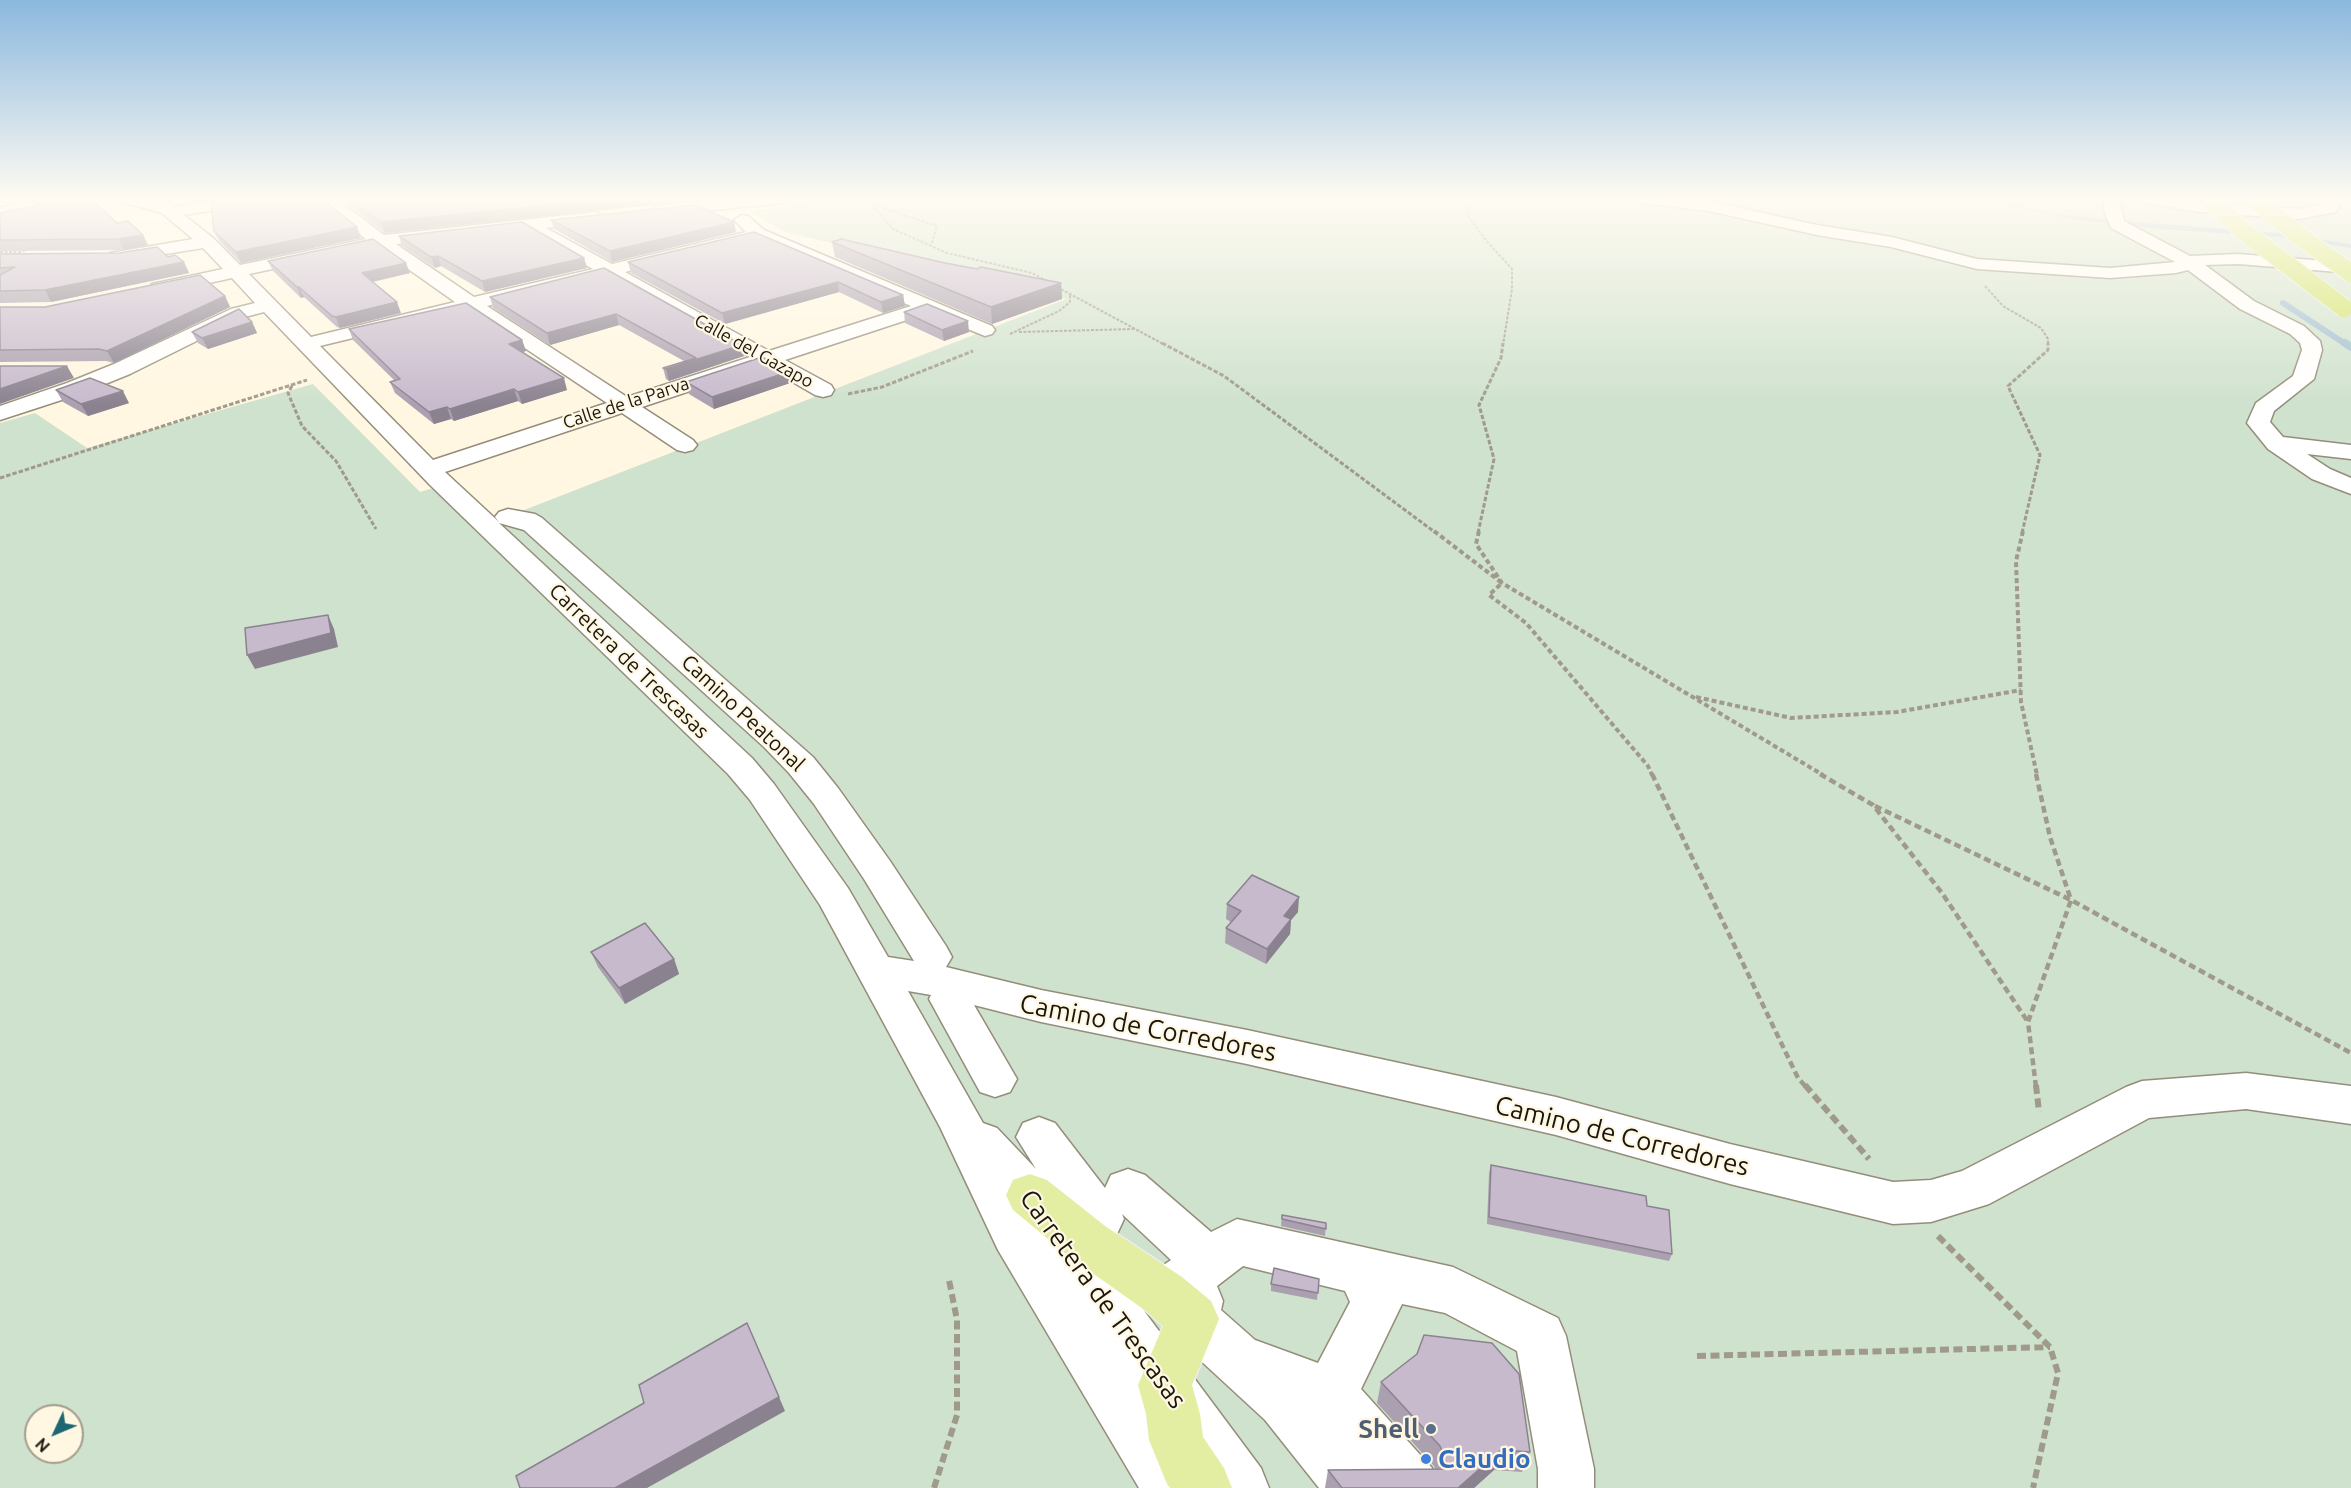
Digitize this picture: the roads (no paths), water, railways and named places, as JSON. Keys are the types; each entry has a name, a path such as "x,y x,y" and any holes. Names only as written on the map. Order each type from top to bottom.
{"highway":[{"path":"2291,267 2344,308"}],"main road":[{"path":"1030,1195 1088,1242 1178,1307 1173,1361 1165,1384 1173,1414 1176,1440 1187,1464 1204,1488"}],"street":[{"path":"139,292 230,267"},
{"name":"Carretera de Trescasas","path":"232,267 428,469 740,766 762,792 835,898 957,1116 1015,1234 1171,1488"},
{"path":"418,267 685,445"},
{"name":"Calle del Gazapo","path":"605,267 823,390"},
{"path":"305,344 621,267"},
{"path":"837,267 986,330"},
{"path":"2017,267 2110,273 2177,267"},
{"path":"2196,267 2247,305 2297,330 2310,342 2312,350 2303,379 2264,408 2258,423 2276,444 2321,474 2351,487"},
{"path":"2317,267 2351,271"},
{"path":"0,413 122,369 238,314 269,305"},
{"name":"Calle de la Parva","path":"428,469 764,357 929,306"},
{"path":"65,369 122,369"},
{"path":"2276,444 2351,452"},
{"name":"Camino Peatonal","path":"508,517 519,518 533,524 776,740 801,765 826,796 877,870 932,957"},
{"name":"Camino de Corredores","path":"877,970 940,981 1030,1004 1282,1054 1557,1116 1730,1164 1893,1203 1932,1201 1972,1189 2043,1150 2142,1101 2246,1091 2351,1105"},
{"path":"949,999 996,1079"},
{"name":"Carretera de Trescasas","path":"957,1116 1030,1195 1241,1488"},
{"path":"1039,1137 1114,1204 1209,1262"},
{"path":"1355,1488 1284,1401 1178,1307 1209,1262 1237,1242 1361,1272 1453,1291 1540,1336 1566,1469 1566,1488"},
{"path":"1330,1394 1377,1304 1361,1272"},
{"path":"1236,1359 1330,1394 1412,1488"}],"waterway":[{"path":"2283,303 2347,345"},
{"path":"2345,343 2351,347"}],"place":[{"name":"Shell","path":"1431,1429"},
{"name":"Claudio","path":"1426,1459"}]}
